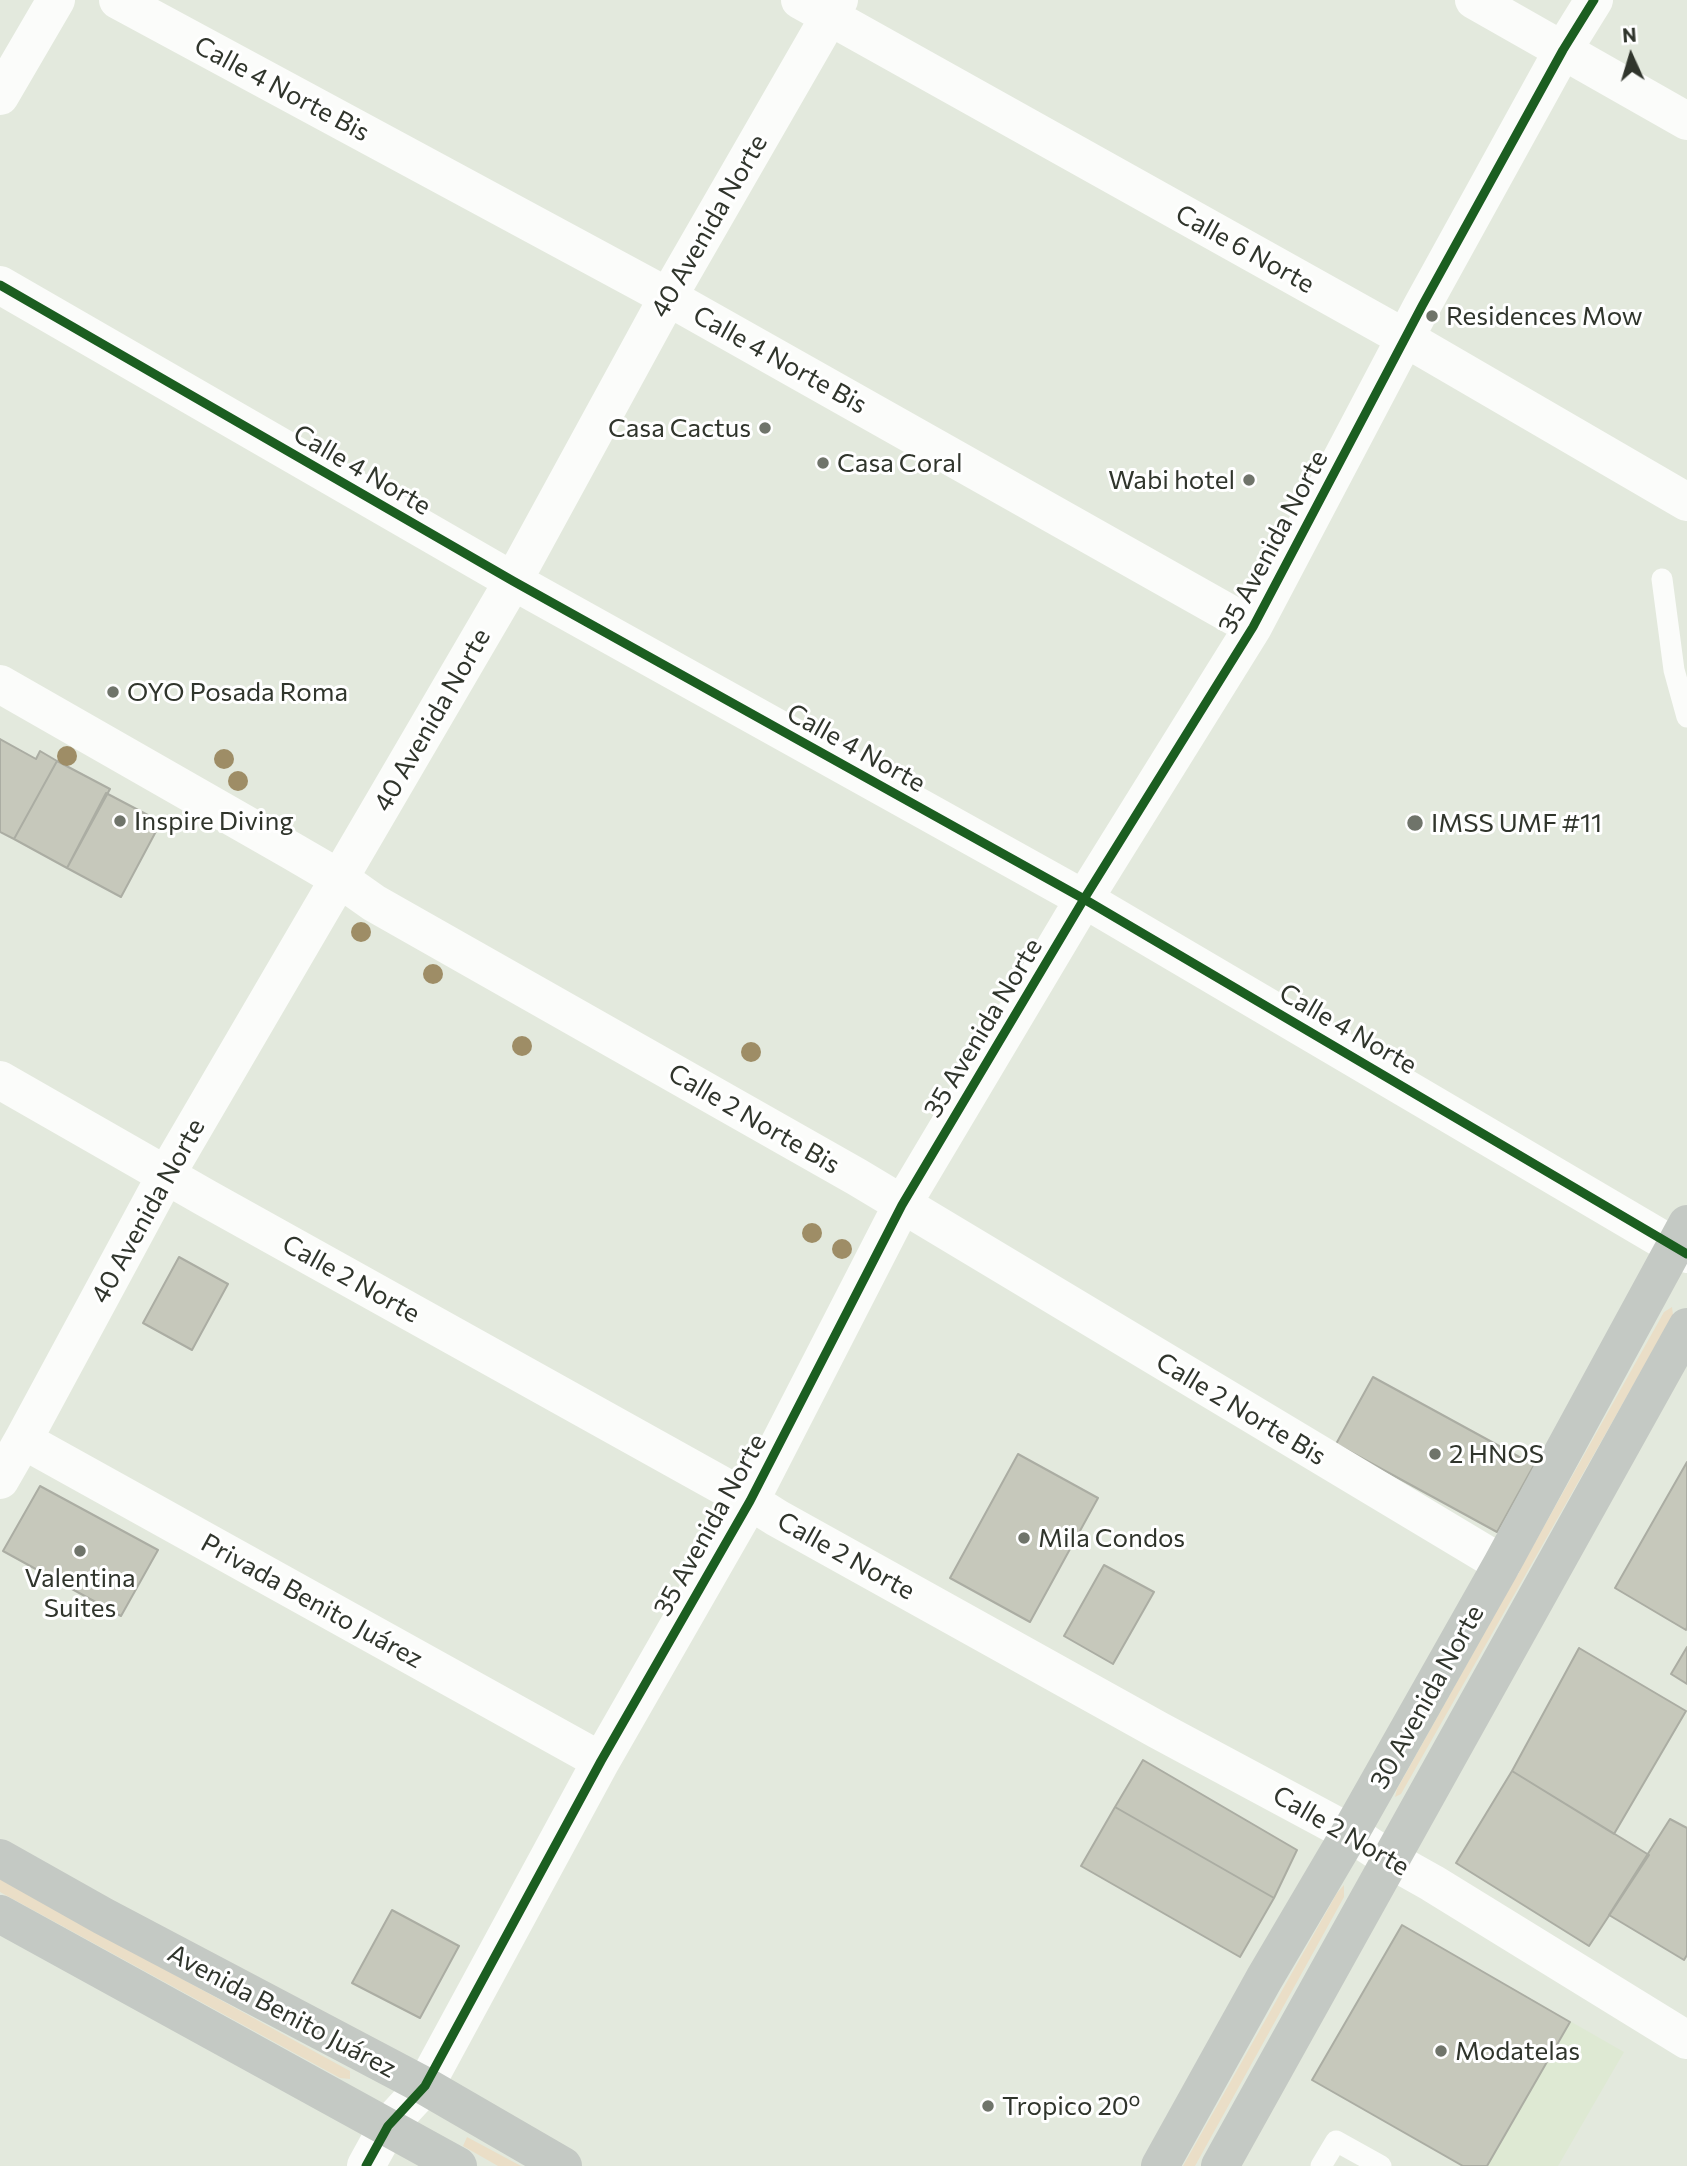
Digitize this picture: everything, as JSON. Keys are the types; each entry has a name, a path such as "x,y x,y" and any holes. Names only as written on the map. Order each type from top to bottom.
{"street":[{"path":"0,96 56,0"},
{"name":"Calle 4 Norte Bis","path":"118,0 668,297 1253,626"},
{"path":"1474,0 1687,121"},
{"name":"35 Avenida Norte","path":"366,2166 388,2126 425,2086 601,1761 750,1501 901,1205 1084,899 1253,626 1405,338 1563,50 1594,0"},
{"name":"40 Avenida Norte","path":"0,1480 166,1175 513,581 823,6"},
{"name":"Calle 6 Norte","path":"823,6 1687,502"},
{"name":"Calle 4 Norte","path":"0,285 513,581 1084,899 1626,1218 1683,1241"},
{"name":"Calle 2 Norte Bis","path":"0,684 340,879 374,903 833,1163 1502,1564"},
{"name":"Calle 2 Norte","path":"0,1080 777,1518 1350,1833 1687,2040"},
{"name":"30 Avenida Norte","path":"1160,2166 1683,1241"},
{"name":"30 Avenida Norte","path":"1220,2166 1687,1326"},
{"name":"Privada Benito Juárez","path":"23,1440 601,1761"},
{"name":"Avenida Benito Juárez","path":"0,1858 115,1923 425,2086 563,2166"},
{"name":"Avenida Benito Juárez","path":"0,1914 458,2166"}],"lane":[{"path":"1662,579 1674,670 1687,718"},
{"path":"1321,2166 1336,2141 1381,2166"}],"shaded area":[{"path":"1672,1307 1673,1315 1401,1794 1395,1797 1397,1789 1664,1312"},
{"path":"0,1879 350,2071 350,2079 340,2078 0,1892"},
{"path":"1344,1885 1344,1897 1195,2166 1183,2166 1337,1893"},
{"name":"Modatelas","path":"1402,1925 1624,2052 1558,2166 1463,2166 1312,2080"},
{"path":"467,2137 521,2166 498,2166 463,2146"}],"building":[{"path":"0,739 36,759 40,751 57,761 14,839 0,832"},
{"path":"57,761 110,789 67,868 14,839"},
{"path":"106,793 161,822 121,897 67,868"},
{"path":"179,1257 228,1284 192,1350 143,1323"},
{"name":"2 HNOS","path":"1373,1377 1534,1465 1497,1532 1336,1444"},
{"name":"Mila Condos","path":"1018,1454 1098,1498 1030,1622 950,1578"},
{"path":"1687,1462 1687,1627 1686,1630 1615,1588"},
{"name":"Valentina Suites","path":"40,1486 158,1550 121,1616 3,1551"},
{"path":"1104,1565 1154,1592 1113,1664 1064,1636"},
{"path":"1687,1647 1687,1684 1671,1674"},
{"path":"1579,1648 1686,1711 1614,1834 1512,1771"},
{"path":"1143,1760 1297,1850 1274,1898 1115,1807"},
{"path":"1512,1771 1649,1855 1589,1946 1456,1863"},
{"path":"1115,1807 1274,1898 1240,1957 1081,1866"},
{"path":"1670,1819 1687,1828 1687,1955 1684,1960 1609,1915"},
{"path":"392,1910 459,1946 420,2018 352,1983"},
{"name":"Modatelas","path":"1402,1925 1570,2022 1487,2166 1463,2166 1312,2080"}],"cycle path":[{"path":"366,2166 388,2126 425,2086 601,1761 750,1501 902,1205 1084,899 1253,627 1422,306 1563,50 1594,0"},
{"path":"0,285 513,581 1084,899 1687,1254"}],"place":[{"name":"Residences Mow","path":"1432,316"},
{"name":"Casa Cactus","path":"765,428"},
{"name":"Casa Coral","path":"823,463"},
{"name":"Wabi hotel","path":"1249,480"},
{"name":"OYO Posada Roma","path":"113,692"},
{"name":"Inspire Diving","path":"120,821"},
{"name":"IMSS UMF #11","path":"1415,823"},
{"name":"2 HNOS","path":"1435,1454"},
{"name":"Mila Condos","path":"1024,1538"},
{"name":"Valentina Suites","path":"80,1551"},
{"name":"Modatelas","path":"1441,2051"},
{"name":"Tropico 20º","path":"988,2106"}]}
